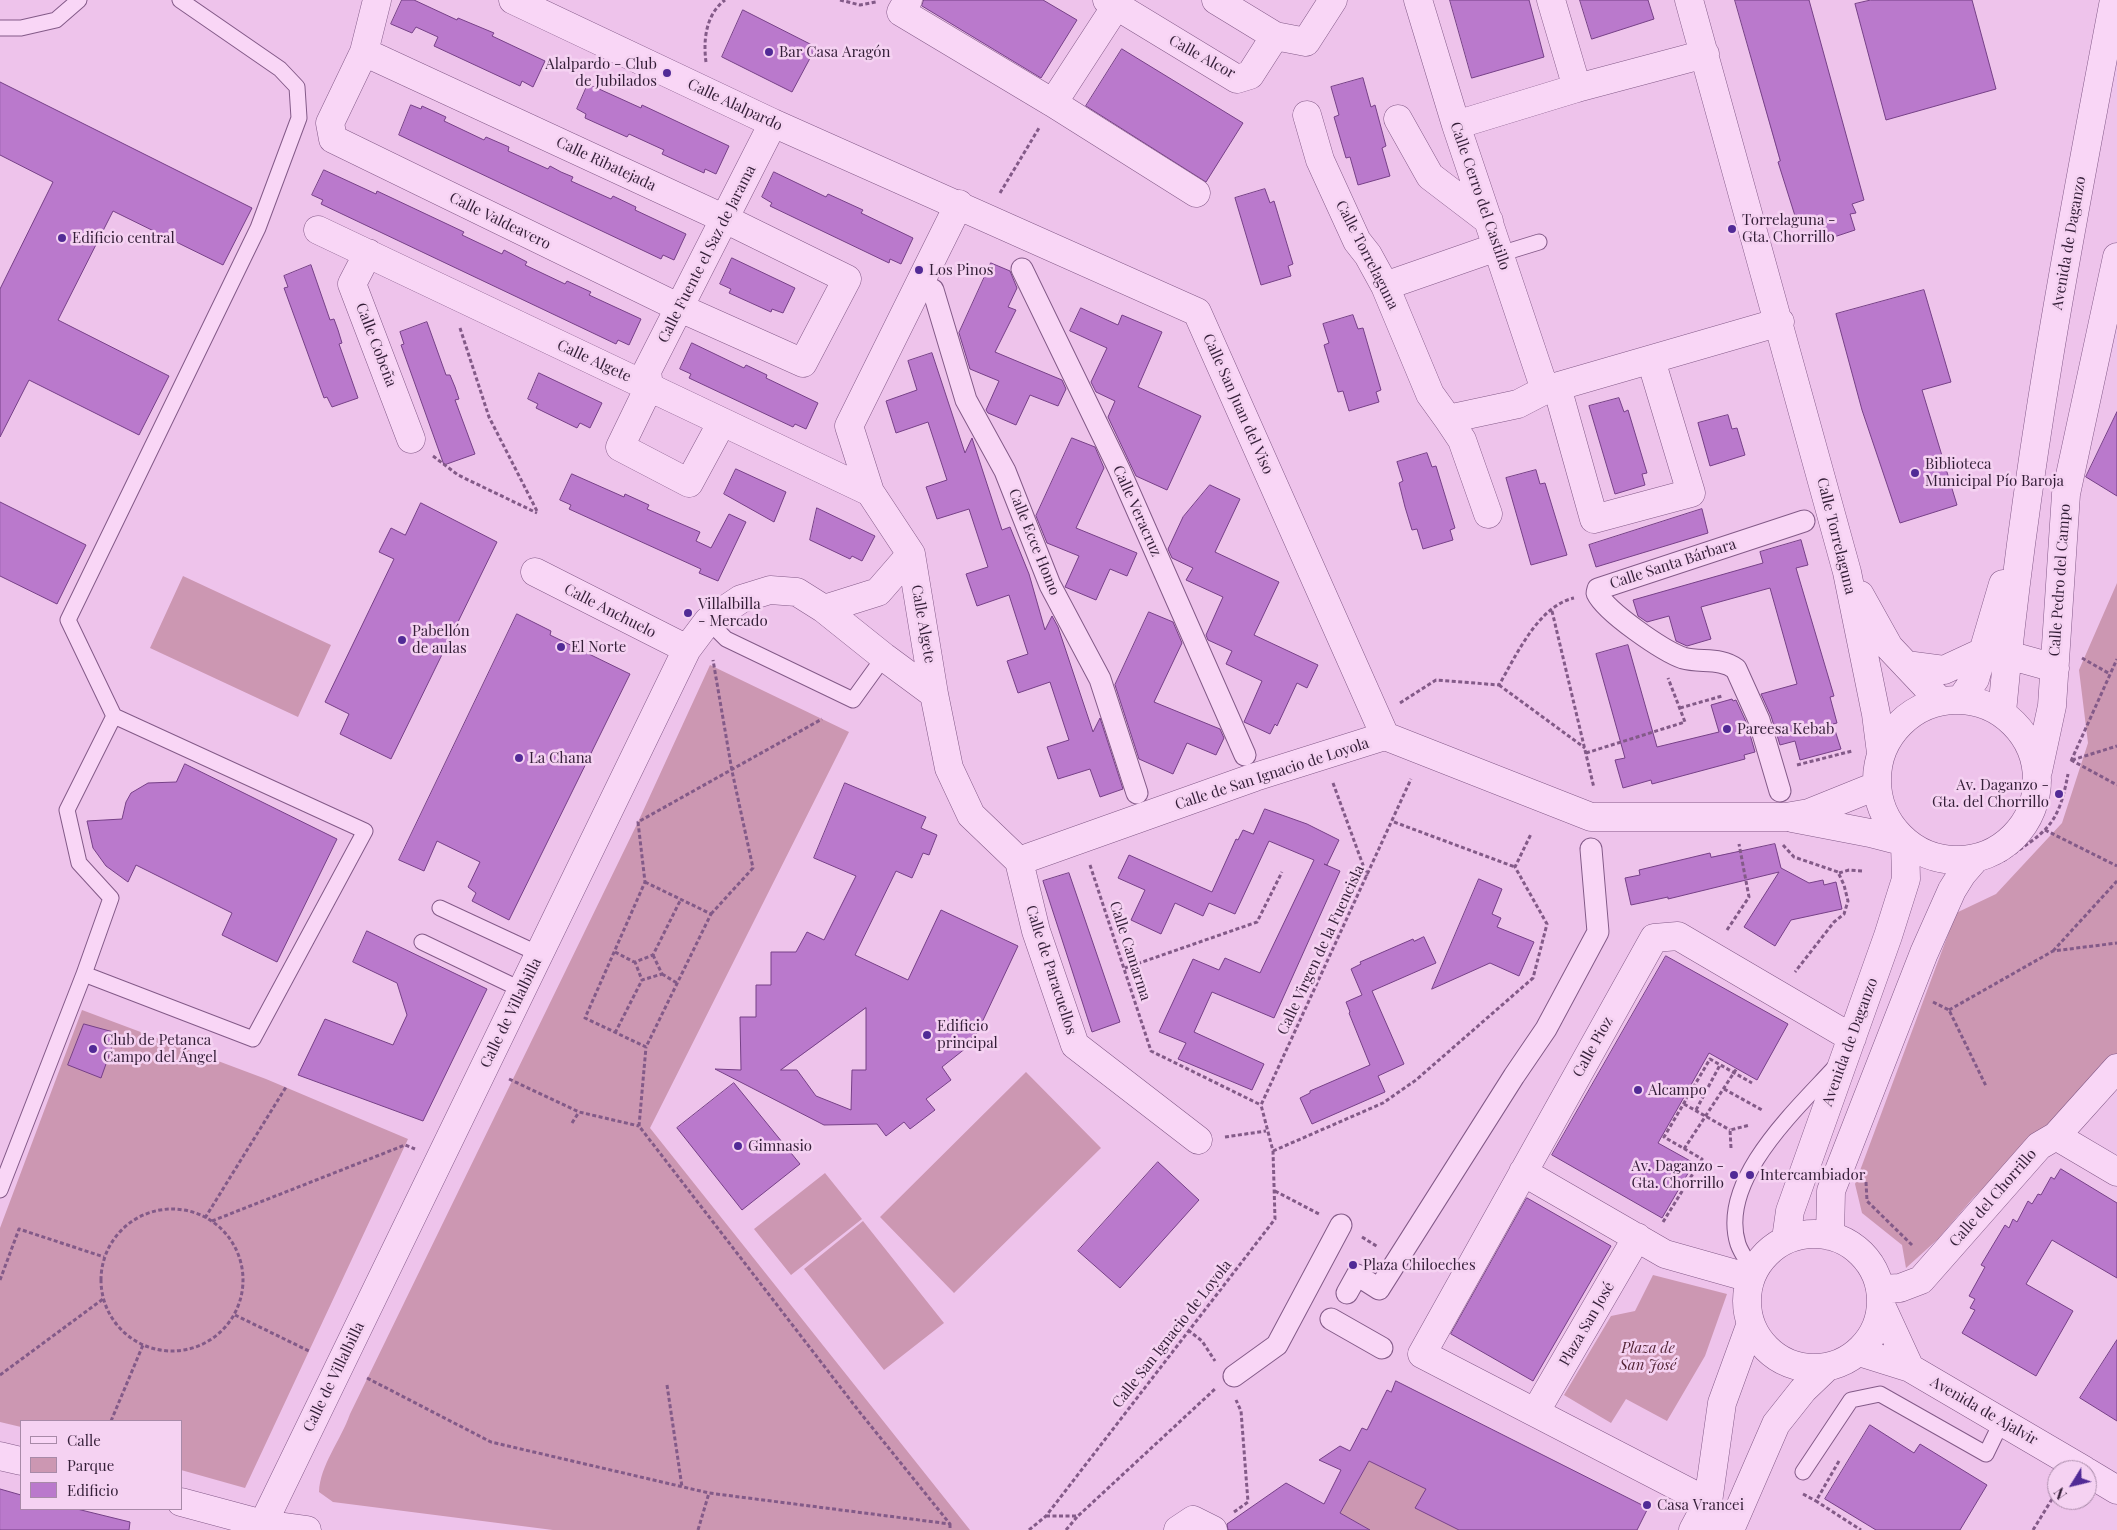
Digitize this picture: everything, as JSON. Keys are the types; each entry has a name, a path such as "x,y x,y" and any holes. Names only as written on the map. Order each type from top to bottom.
{"street":[{"name":"Calle Valdeavero","path":"377,0 364,52 330,123 333,140 680,308 803,363"},
{"name":"Calle Alalpardo","path":"512,0 773,123 959,204"},
{"path":"908,0 901,12 1048,112 1196,193"},
{"path":"1216,0 1275,36 1306,42 1333,0"},
{"name":"Calle Cerro del Castillo","path":"1418,0 1456,125 1498,250 1551,389 1594,519 1691,492 1651,360"},
{"path":"1551,0 1577,88"},
{"name":"Calle Torrelaguna","path":"1689,0 1780,322 1847,572 1881,753"},
{"name":"Avenida de Daganzo","path":"2002,712 1997,653 2028,486 2067,247 2114,0"},
{"name":"Calle Alcor","path":"1048,112 1111,3 1237,79 1250,75 1275,36"},
{"name":"Calle Ribatejada","path":"364,52 725,219 847,278 803,363"},
{"path":"1456,125 1577,88 1705,54"},
{"name":"Calle Torrelaguna","path":"1307,115 1320,160 1356,241 1368,255 1385,286 1430,394 1462,440 1488,514"},
{"path":"1398,119 1430,176 1489,221"},
{"name":"Calle Fuente el Saz de Jarama","path":"649,387 647,371 773,123"},
{"name":"Calle Algete","path":"934,694 911,554 870,492 849,426 959,204"},
{"name":"Calle San Juan del Viso","path":"959,204 1197,312 1385,736"},
{"name":"Calle Algete","path":"318,230 870,492"},
{"path":"1385,286 1498,250"},
{"name":"Calle Cobeña","path":"368,253 352,284 411,438"},
{"name":"Calle Pedro del Campo","path":"2038,770 2052,706 2065,661 2066,494 2117,257"},
{"name":"Calle Veracruz","path":"1022,269 1119,469 1245,755"},
{"name":"Calle Ecce Homo","path":"932,290 966,400 1005,471 1050,585 1100,679 1137,793"},
{"path":"1448,419 1518,404 1551,389 1780,322"},
{"path":"649,387 620,447 689,483 722,422"},
{"name":"Calle Santa Bárbara","path":"1780,791 1759,720 1736,669 1729,664 1694,660 1675,654 1614,616 1601,602 1597,593 1598,589 1804,521"},
{"name":"Calle Algete","path":"824,609 878,592 911,554"},
{"name":"Calle Anchuelo","path":"534,572 699,652"},
{"path":"1847,572 1889,647 1906,665 1950,700"},
{"name":"Calle de Villalbilla","path":"262,1527 539,954 699,652 708,621 741,599 770,590 797,592 824,609"},
{"path":"824,609 884,658 934,694 949,768 971,815 1019,860"},
{"path":"1906,665 1944,670 1997,653 2065,661"},
{"name":"Avenida de Daganzo","path":"1950,700 1975,680 1997,653"},
{"path":"1830,1236 1831,1190 1924,953 1952,890 1962,874 1988,861 1996,851 2015,837 2029,817 2037,795 2038,770 2031,747 2019,727 2002,712 1982,703 1950,700 1915,711 1894,730 1881,753 1876,786 1881,807 1889,823 1905,842"},
{"name":"Calle de San Ignacio de Loyola","path":"1019,860 1255,778 1385,736 1591,817 1782,828 1809,813 1876,786"},
{"path":"1782,828 1870,833 1905,842 1938,858 1955,861 1988,861"},
{"name":"Avenida de Daganzo","path":"1786,1240 1790,1211 1906,879 1905,842"},
{"path":"1347,1293 1357,1275 1379,1289 1402,1249 1546,1029 1598,932 1591,850"},
{"name":"Calle de Paracuellos","path":"1019,860 1036,931 1075,1045 1198,1140"},
{"name":"Calle Pioz","path":"1536,1412 1422,1354 1654,938 1678,936 1848,1047"},
{"name":"Calle del Chorrillo","path":"1881,1297 1921,1280 2040,1146 2056,1136 2117,1068"},
{"path":"2056,1136 2117,1172"},
{"path":"1523,1172 1646,1228 1665,1254 1751,1275"},
{"path":"1231,1378 1276,1345 1341,1225"},
{"name":"Plaza San José","path":"1536,1412 1646,1228"},
{"path":"1881,1297 1878,1322 1870,1339 1859,1352 1844,1362 1826,1368 1803,1368 1781,1361 1763,1346 1750,1326 1746,1308 1747,1289 1751,1275 1767,1252 1786,1240 1808,1234 1830,1236 1851,1246 1868,1261 1910,1368"},
{"path":"1331,1319 1382,1348"},
{"path":"1692,1530 1708,1502 1722,1403 1750,1326"},
{"name":"Avenida de Ajalvir","path":"1859,1352 1910,1368 2068,1460"},
{"path":"1730,1530 1776,1424 1804,1390 1826,1368"},
{"path":"1536,1412 1708,1502 1715,1530"},
{"path":"0,1456 20,1462"},
{"name":"Avenida de Ajalvir","path":"2097,1478 2117,1490"},
{"path":"182,1502 262,1527 307,1530"},
{"path":"1178,1530 1193,1520 1221,1523"}],"lane":[{"path":"0,28 21,28 56,20 79,0"},
{"path":"84,974 253,1039 365,831 114,716 68,620 258,228 299,118 297,87 280,69 180,0"},
{"path":"1498,250 1539,242"},
{"path":"708,621 726,639 854,700 884,658"},
{"path":"0,1190 84,974 111,898 79,863 67,810 114,716"},
{"path":"440,908 539,954"},
{"path":"422,942 522,990"},
{"path":"1751,1275 1738,1244 1734,1221 1737,1202 1754,1162 1764,1145 1848,1047"},
{"path":"1803,1472 1851,1400 1880,1394 1986,1454 2002,1421"}],"path":[{"path":"706,62 704,43 712,14 725,0"},
{"path":"840,0 860,5 879,0"},
{"path":"1000,194 1048,112"},
{"path":"411,438 458,475 538,513 489,417 460,327"},
{"path":"1499,685 1535,625 1570,599 1597,593"},
{"path":"1552,611 1596,794"},
{"path":"639,1126 646,1047 712,914 753,868 732,771 699,652"},
{"path":"1988,861 2030,844 2055,820 2064,797 2071,760 2117,659"},
{"path":"2065,661 2110,674"},
{"path":"1586,751 1685,722 1665,672"},
{"path":"1392,708 1436,680 1499,685 1586,751"},
{"path":"1680,708 1696,703"},
{"path":"646,1047 585,1018 646,882 638,822 822,719"},
{"path":"2071,760 2117,746"},
{"path":"1795,766 1852,751"},
{"path":"2071,760 2117,785"},
{"name":"Calle Virgen de la Fuencisla","path":"1261,1105 1411,780"},
{"path":"1333,783 1367,876"},
{"path":"1272,1152 1383,1103 1416,1080 1533,978 1546,924 1515,867 1393,822"},
{"path":"1782,828 1794,857 1839,873 1848,870 1862,871"},
{"path":"2045,830 2117,866"},
{"path":"1515,867 1531,834"},
{"path":"1727,930 1749,897 1738,838"},
{"name":"Calle Camarma","path":"1088,858 1151,1051 1261,1105"},
{"path":"1125,968 1257,922 1282,872"},
{"path":"1795,972 1834,922 1844,914 1848,901 1839,873"},
{"path":"1950,1010 2053,951 2117,881"},
{"path":"646,882 712,914"},
{"path":"635,962 653,955 680,899"},
{"path":"2053,951 2117,944"},
{"path":"615,952 635,962 642,980"},
{"path":"653,955 662,974 678,983"},
{"path":"615,1032 642,980 662,974"},
{"path":"1928,1000 1950,1010 1986,1086"},
{"path":"1646,1228 1663,1223 1702,1159 1664,1138 1710,1059 1752,1083"},
{"path":"1696,1110 1720,1065"},
{"path":"1684,1150 1737,1068"},
{"path":"509,1080 579,1112 639,1126 858,1410 950,1524 950,1530"},
{"path":"205,1218 286,1087"},
{"path":"1724,1089 1762,1110"},
{"path":"1684,1104 1730,1130 1750,1125"},
{"path":"1198,1140 1266,1131 1261,1105"},
{"path":"572,1123 579,1112"},
{"path":"1730,1130 1731,1148"},
{"name":"Calle San Ignacio de Loyola","path":"1030,1530 1046,1516 1275,1219 1272,1152 1266,1131"},
{"path":"211,1222 405,1145 416,1150"},
{"path":"1865,1172 1866,1201 1912,1246 1918,1243"},
{"path":"178,1208 205,1218 220,1228 235,1247 242,1269 242,1293 235,1315 220,1333 201,1346 178,1352 155,1350 133,1341 116,1324 103,1298 100,1280 104,1257 115,1236 133,1220 155,1210 178,1208"},
{"path":"0,1280 19,1229 104,1257"},
{"path":"0,1375 103,1298"},
{"path":"235,1315 309,1351"},
{"path":"1188,1330 1202,1341 1231,1378 1241,1411 1248,1502 1221,1523"},
{"path":"111,1420 143,1345"},
{"path":"368,1378 491,1442 709,1493 950,1524"},
{"path":"1066,1530 1078,1516 1221,1383 1231,1378"},
{"path":"667,1385 682,1487"},
{"path":"1840,1460 1816,1501 1861,1530"},
{"path":"698,1530 709,1493"},
{"path":"2033,1530 2047,1507"},
{"path":"1046,1516 1078,1516"}],"green space":[{"path":"183,576 331,645 298,717 150,648"},
{"path":"2117,583 2117,1057 1973,1198 1938,1239 1906,1268 1902,1245 1862,1213 1855,1184 1956,913 1996,894 2062,823 2088,743 2079,670"},
{"path":"710,665 849,732 650,1128 970,1530 553,1530 333,1502 319,1492 320,1482 327,1462 638,822"},
{"path":"82,1010 266,1079 408,1139 245,1488 182,1470 182,1420 20,1420 20,1427 0,1422 0,1228"},
{"path":"1026,1072 1101,1148 954,1293 880,1217"},
{"path":"825,1173 862,1219 791,1275 754,1229"},
{"path":"863,1221 944,1323 884,1370 804,1269"},
{"name":"Plaza de San José","path":"1653,1275 1727,1294 1705,1356 1667,1421 1626,1399 1611,1423 1564,1395 1611,1316 1635,1311"},
{"path":"1369,1461 1426,1489 1415,1508 1459,1530 1370,1530 1340,1513"}],"building":[{"path":"402,0 414,0 457,20 458,18 494,33 492,36 545,61 533,87 522,81 520,86 434,46 438,37 416,27 412,33 391,24"},
{"path":"924,0 1043,0 1077,20 1041,78 922,6"},
{"path":"1450,0 1529,0 1544,57 1472,78"},
{"path":"1580,0 1648,0 1654,19 1592,39"},
{"path":"1735,0 1809,0 1864,200 1852,204 1856,213 1850,214 1855,230 1828,239 1822,222 1811,226 1807,217 1796,219 1778,162 1780,161"},
{"path":"1871,0 1972,0 1996,89 1886,120 1855,4"},
{"name":"Bar Casa Aragón","path":"743,10 816,47 792,92 722,57"},
{"path":"1122,49 1243,123 1206,182 1086,106"},
{"path":"1363,78 1371,107 1375,105 1386,146 1382,148 1390,176 1358,185 1350,157 1346,158 1334,117 1339,115 1331,87"},
{"name":"Edificio central","path":"0,82 252,208 223,265 113,211 58,320 169,376 139,435 29,380 0,437 0,289 53,182 0,155"},
{"path":"588,84 641,108 642,105 729,146 716,174 705,169 704,173 662,154 664,150 629,134 627,137 585,118 586,114 577,109"},
{"path":"411,105 421,109 422,106 446,117 444,121 484,140 486,137 509,147 508,151 548,169 550,166 573,177 571,181 611,199 613,196 636,207 635,210 686,234 674,260 663,255 661,259 399,135"},
{"path":"324,170 376,194 377,191 464,232 462,235 502,254 504,250 527,262 525,265 565,284 567,281 591,292 589,295 641,319 629,345 618,340 616,344 321,204 323,200 312,195"},
{"path":"774,172 826,197 828,194 863,210 861,213 913,238 901,264 890,259 889,263 770,206 772,203 762,197"},
{"path":"1265,189 1270,203 1274,201 1293,264 1288,266 1291,276 1261,285 1235,198"},
{"path":"732,258 795,288 783,313 772,309 771,312 729,293 731,289 720,284"},
{"path":"991,263 1010,271 1017,288 1008,307 1016,310 995,352 1062,380 1066,389 1058,406 1030,395 1016,425 988,413 986,410 999,381 970,369 959,333"},
{"path":"311,265 330,320 334,319 338,330 342,343 339,344 358,398 332,407 327,397 324,398 284,288 288,287 284,276"},
{"path":"1924,290 1951,382 1922,390 1957,505 1900,523 1862,410 1836,314"},
{"path":"1081,308 1118,325 1122,315 1162,332 1138,387 1201,416 1167,490 1136,476 1108,417 1115,401 1096,392 1091,382 1107,348 1070,331"},
{"path":"1353,315 1358,329 1363,328 1381,390 1376,392 1379,402 1349,411 1343,391 1338,392 1324,345 1329,343 1323,324"},
{"path":"427,322 446,375 450,375 455,387 459,399 455,400 475,454 444,465 401,345 404,344 400,332"},
{"path":"692,343 744,368 746,365 767,375 766,378 818,403 806,429 795,424 793,427 689,378 691,374 680,369"},
{"path":"932,353 965,453 972,438 1002,530 1010,527 1029,574 1045,630 1052,616 1058,627 1093,732 1100,718 1123,789 1100,797 1090,769 1058,779 1047,747 1069,740 1050,682 1018,693 1007,661 1028,654 1009,595 977,606 966,574 988,567 969,509 937,519 926,487 947,480 928,422 896,433 886,401 917,390 908,361"},
{"path":"539,373 602,403 590,428 580,423 577,428 536,408 538,404 528,399"},
{"path":"1619,398 1624,412 1628,410 1647,473 1642,474 1645,485 1615,494 1589,406"},
{"path":"2117,412 2117,496 2086,477"},
{"path":"1728,415 1732,429 1737,428 1745,455 1710,466 1698,423"},
{"path":"1072,438 1095,447 1104,468 1076,528 1137,553 1127,576 1110,569 1096,600 1065,587 1079,556 1047,543 1036,516"},
{"path":"1427,453 1432,467 1436,466 1455,528 1450,530 1453,540 1423,549 1417,529 1412,530 1405,507 1399,483 1403,481 1397,462"},
{"path":"736,469 786,492 774,522 724,494"},
{"path":"1536,470 1540,484 1545,483 1567,555 1531,565 1506,478"},
{"path":"572,474 624,497 625,494 649,505 647,509 700,532 696,541 711,548 729,514 746,522 718,581 699,573 701,569 569,509 571,505 560,500"},
{"path":"1210,485 1240,499 1215,552 1279,582 1254,635 1318,665 1307,688 1297,683 1277,726 1275,724 1270,734 1244,722 1262,681 1226,664 1232,651 1208,640 1206,635 1223,597 1186,580 1193,568 1172,558 1168,549 1183,517"},
{"path":"0,502 86,545 57,604 0,576"},
{"name":"Pabellón de aulas","path":"421,503 497,542 391,759 340,734 349,714 325,702 394,559 379,552 391,528 405,535"},
{"path":"817,508 875,536 862,561 852,556 850,559 810,540"},
{"path":"1702,509 1708,533 1596,567 1589,545"},
{"path":"1801,540 1808,565 1796,568 1834,696 1830,697 1837,723 1833,724 1841,749 1800,760 1795,741 1780,745 1771,716 1761,694 1797,684 1770,588 1701,607 1711,639 1687,646 1676,641 1669,616 1647,622 1638,616 1633,600 1763,563 1760,552"},
{"path":"1149,612 1173,622 1182,643 1154,702 1220,729 1224,738 1216,755 1187,743 1173,774 1139,759 1115,685"},
{"name":"La Chana","path":"517,614 551,631 550,635 630,674 509,920 472,901 476,893 468,887 480,862 437,841 424,871 399,860"},
{"path":"1628,645 1657,747 1719,732 1711,705 1732,699 1733,701 1736,700 1747,724 1755,752 1744,755 1745,759 1652,784 1651,780 1623,788 1615,760 1625,758 1596,654"},
{"path":"185,764 337,839 277,962 222,935 232,913 136,865 128,882 106,866 93,848 87,821 122,819 126,802 131,793 148,783 176,782"},
{"path":"845,783 926,817 921,828 937,835 929,855 923,853 912,878 896,871 855,955 908,980 941,910 1018,946 977,1033 964,1044 966,1048 942,1067 951,1080 926,1099 935,1110 910,1129 904,1122 886,1136 877,1124 824,1125 715,1069 741,1070 740,1017 756,1017 756,985 771,985 771,952 796,952 807,932 824,940 856,876 814,858","holes":["866,1008 866,1070 852,1070 851,1110 816,1096 797,1070 781,1070"]},
{"path":"1265,809 1307,824 1339,840 1327,865 1324,864 1340,871 1274,1018 1212,992 1194,1032 1264,1064 1252,1090 1178,1059 1186,1043 1159,1032 1193,959 1219,970 1225,958 1260,973 1314,860 1269,841 1235,914 1209,903 1203,916 1175,903 1161,934 1131,920 1145,890 1118,878 1129,855 1212,892 1236,839 1238,840 1243,830 1253,834"},
{"path":"1775,844 1781,868 1809,883 1823,880 1824,885 1836,882 1842,909 1791,920 1775,946 1744,927 1779,872 1668,899 1668,897 1631,905 1625,878 1640,875 1639,870 1710,853 1711,857"},
{"path":"1069,873 1120,1022 1092,1032 1043,881"},
{"path":"1479,879 1502,889 1492,914 1501,918 1497,927 1534,942 1519,976 1490,963 1432,989"},
{"path":"367,931 487,989 423,1121 298,1075 325,1019 393,1045 407,1015 397,983 353,962"},
{"path":"1424,937 1436,963 1372,991 1404,1064 1378,1076 1385,1092 1312,1124 1300,1098 1310,1093 1310,1091 1370,1065 1346,1002 1362,995 1351,969 1361,964 1360,962 1413,939 1414,941"},
{"name":"Alcampo","path":"1666,956 1788,1024 1757,1080 1709,1053 1658,1143 1694,1163 1662,1218 1552,1155"},
{"name":"Club de Petanca Campo del Ángel","path":"84,1024 117,1033 101,1078 68,1065"},
{"name":"Gimnasio","path":"734,1083 800,1164 742,1210 677,1128"},
{"path":"1158,1162 1199,1200 1120,1288 1078,1251"},
{"path":"2061,1169 2117,1203 2117,1278 2052,1240 2026,1284 2073,1311 2036,1376 1962,1333 1975,1310 1970,1308 1975,1299 1969,1296 1985,1267 1981,1265 2005,1225 2009,1228 2013,1219 2017,1222 2028,1201 2032,1204 2038,1194 2041,1195 2051,1177 2054,1179"},
{"path":"1527,1198 1611,1246 1533,1381 1451,1334"},
{"path":"2117,1340 2117,1421 2080,1398"},
{"path":"1396,1381 1648,1508 1637,1530 1459,1530 1415,1508 1426,1489 1369,1461 1340,1513 1370,1530 1228,1530 1227,1524 1286,1483 1324,1504 1341,1470 1319,1460 1340,1446 1350,1451 1362,1428 1367,1430 1387,1390 1391,1392"},
{"path":"1870,1425 1914,1453 1920,1444 1987,1485 1960,1530 1876,1530 1825,1499"},
{"path":"0,1489 20,1495 20,1510 81,1510 130,1522 129,1530 0,1530"}],"place":[{"name":"Bar Casa Aragón","path":"769,52"},
{"name":"Alalpardo - Club de Jubilados","path":"667,73"},
{"name":"Torrelaguna - Gta. Chorrillo","path":"1732,229"},
{"name":"Edificio central","path":"62,238"},
{"name":"Los Pinos","path":"919,270"},
{"name":"Biblioteca Municipal Pío Baroja","path":"1915,473"},
{"name":"Villalbilla - Mercado","path":"688,613"},
{"name":"Pabellón de aulas","path":"402,640"},
{"name":"El Norte","path":"561,647"},
{"name":"Pareesa Kebab","path":"1727,729"},
{"name":"La Chana","path":"519,758"},
{"name":"Av. Daganzo - Gta. del Chorrillo","path":"2059,794"},
{"name":"Edificio principal","path":"927,1035"},
{"name":"Club de Petanca Campo del Ángel","path":"93,1049"},
{"name":"Alcampo","path":"1638,1090"},
{"name":"Gimnasio","path":"738,1146"},
{"name":"Av. Daganzo - Gta. Chorrillo","path":"1734,1175"},
{"name":"Intercambiador","path":"1750,1175"},
{"name":"Plaza Chiloeches","path":"1353,1265"},
{"name":"Casa Vrancei","path":"1647,1505"}]}
